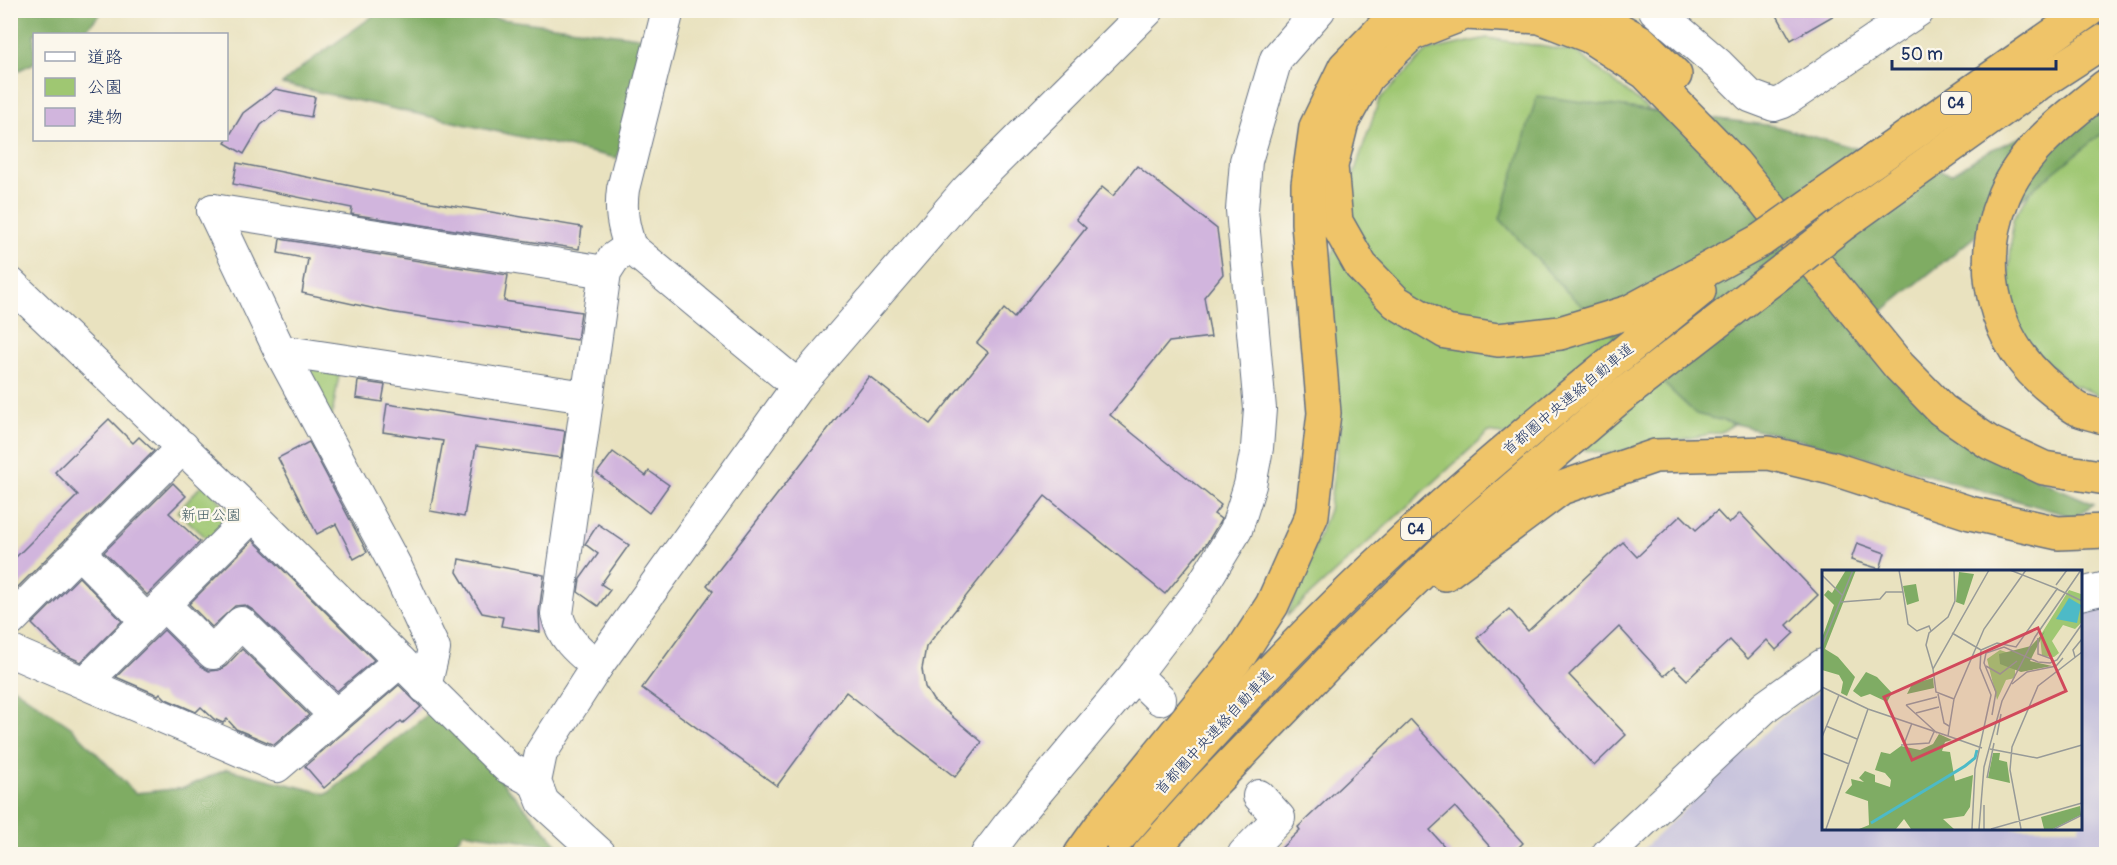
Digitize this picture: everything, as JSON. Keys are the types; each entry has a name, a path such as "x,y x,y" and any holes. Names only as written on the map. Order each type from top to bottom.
{"highway":[{"path":"1080,855 1106,819 1240,653 1272,605 1312,515 1324,413 1308,223 1308,184 1316,127 1345,68 1390,21 1415,10"},
{"path":"1585,10 1641,42 1700,98 1859,290 1946,389 2015,436 2085,460 2106,459"},
{"name":"首都圏中央連絡自動車道","path":"1105,855 1238,704 1404,540 1544,418 1761,240 2089,10"},
{"path":"1761,240 1629,312 1560,333 1498,340 1446,332 1396,302 1361,266 1336,222 1331,166 1342,122 1367,77 1411,34 1465,13 1540,17 1588,36 1646,74 1734,163 1899,366 1942,410 1990,442 2044,468 2106,478"},
{"name":"C4","path":"1149,855 1206,790 1337,654 1471,525 1588,424 1844,223 2038,84 2106,40"},
{"path":"2106,86 2035,146 2005,194 1989,248 1993,296 2008,340 2038,379 2079,409 2106,418"},
{"path":"1337,654 1561,488 1655,456 1769,453 1831,468 1970,513 2058,532 2106,531"}],"street":[{"path":"668,10 623,189 620,213 630,247 798,386"},
{"path":"600,855 543,802 535,782 541,753 597,666 798,386 966,191 1148,10"},
{"path":"987,855 1009,825 1135,675 1197,594 1236,530 1250,485 1257,448 1260,409 1242,210 1246,161 1276,59 1319,10"},
{"path":"1655,10 1719,65 1750,96 1774,105 1783,102 1919,10"},
{"path":"425,687 434,649 396,567 280,351 213,210 605,272"},
{"path":"597,666 574,646 564,633 557,614 605,272 614,258 630,247"},
{"path":"10,284 253,515 507,767 535,782"},
{"path":"280,351 586,397"},
{"path":"10,621 183,447"},
{"path":"86,682 253,515"},
{"path":"79,552 155,613 213,653 241,623 335,715"},
{"path":"2081,594 2106,588"},
{"path":"10,651 277,765 400,661"},
{"path":"1608,855 1766,706 1822,666"},
{"path":"1135,675 1160,699"},
{"path":"1244,855 1279,818 1259,796"}],"shaded area":[{"path":"2106,607 2106,854 1638,854 1776,722 1822,690 1822,829 2081,829 2081,613"}],"green space":[{"path":"11,10 103,10 83,33 33,33 33,63 13,73 10,72"},
{"path":"380,11 439,11 653,39 617,158 282,84"},
{"path":"1487,38 1577,52 1648,109 1757,410 1721,432 1607,454 1489,432 1287,616 1329,510 1340,428 1327,274 1357,164 1379,100 1427,51"},
{"path":"1537,96 1774,126 1952,174 1988,151 2106,101 2106,130 1857,332 2035,478 2094,504 2074,517 1851,453 1696,414 1565,290 1500,219"},
{"path":"2106,103 2106,398 2071,384 2023,340 2008,286 2013,219 2051,159"},
{"path":"295,362 340,370 330,427"},
{"name":"新田公園","path":"204,482 235,519 212,543 178,512"},
{"path":"10,685 72,728 135,793 184,788 227,769 327,794 436,708 560,847 464,832 444,854 11,854"}],"building":[{"path":"1774,10 1843,10 1791,40"},
{"path":"275,89 315,97 311,117 279,111 261,125 244,154 225,143 243,113"},
{"path":"237,163 431,202 582,227 579,249 351,214 352,208 233,184"},
{"path":"1137,166 1217,229 1223,274 1204,297 1211,337 1169,342 1110,415 1221,505 1214,514 1221,519 1207,543 1165,594 1045,496 926,647 922,669 925,687 933,700 982,742 955,777 846,692 777,786 642,688 713,591 707,585 869,376 930,424 988,352 977,343 1004,309 1014,318 1086,228 1076,219 1102,187 1113,196"},
{"path":"280,239 508,275 504,301 581,312 577,340 390,312 302,293 308,259 278,253"},
{"path":"358,381 385,385 382,402 356,398"},
{"path":"387,404 565,431 561,458 476,446 464,517 430,511 443,441 383,432"},
{"path":"109,419 133,443 139,437 154,451 10,595 10,563 78,495 55,472"},
{"path":"309,442 367,552 354,559 336,524 317,534 278,458"},
{"path":"613,452 646,476 649,471 669,485 649,513 597,473"},
{"path":"173,483 186,496 169,513 200,542 147,595 104,552"},
{"path":"1717,511 1729,524 1740,513 1818,595 1787,625 1794,633 1776,650 1767,640 1748,659 1730,640 1687,680 1674,667 1664,676 1619,627 1569,675 1626,735 1594,766 1477,638 1509,609 1528,631 1623,542 1637,557 1681,515 1696,530"},
{"path":"598,524 629,545 601,584 610,590 598,606 578,592 580,579 598,554 585,544"},
{"path":"253,540 374,660 337,691 253,610 245,605 235,606 212,627 189,604"},
{"path":"1857,543 1885,553 1880,569 1851,560"},
{"path":"459,559 544,575 539,612 540,632 501,626 503,617 482,613 457,572"},
{"path":"79,577 122,621 81,662 61,653 32,624"},
{"path":"164,630 200,666 209,671 219,670 226,666 242,649 309,715 274,745 236,729 227,719 223,723 214,719 201,707 196,712 166,699 160,693 158,695 116,677"},
{"path":"399,685 421,707 403,723 401,721 324,788 305,766"},
{"path":"1411,720 1523,843 1511,855 1497,855 1455,807 1430,830 1452,855 1274,855 1300,830 1298,827"}],"tunnel":[{"path":"1185,723 1259,796"}]}
